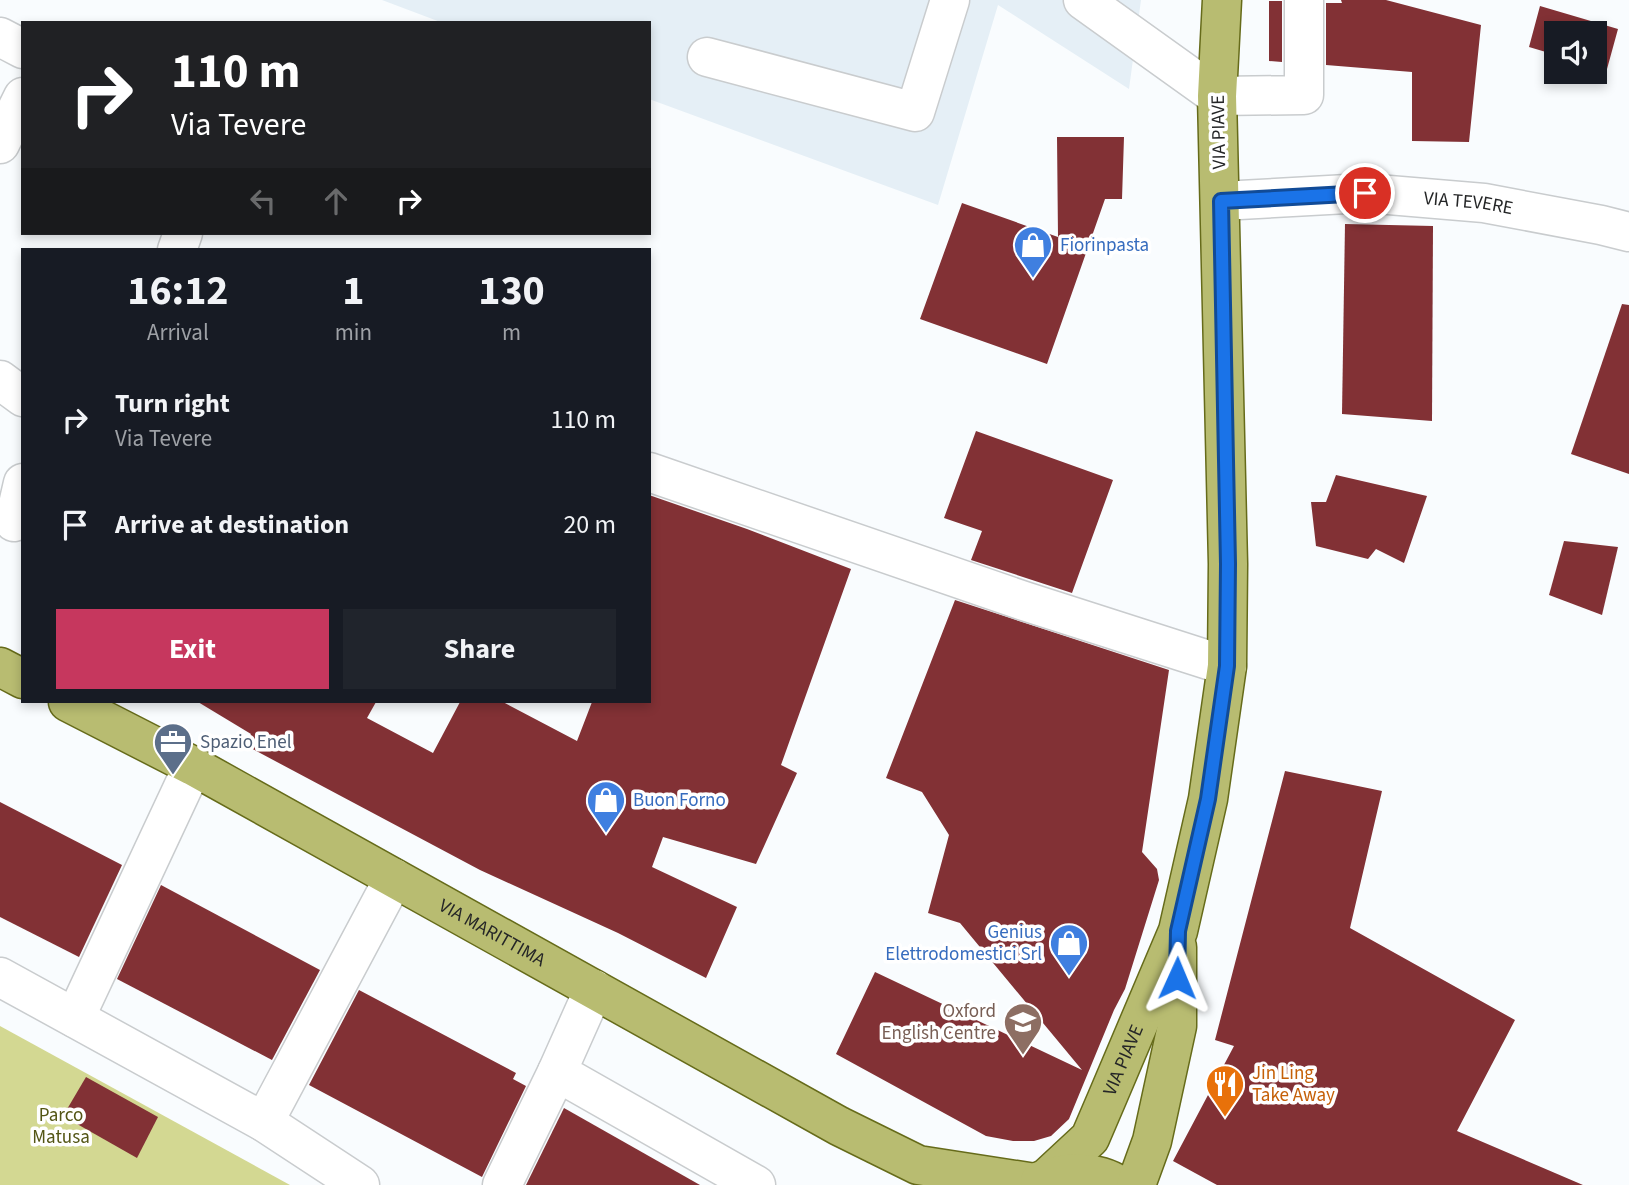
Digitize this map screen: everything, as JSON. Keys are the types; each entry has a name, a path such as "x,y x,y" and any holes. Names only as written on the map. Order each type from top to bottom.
{"main road":[{"name":"VIA PIAVE","path":"1038,1182 1090,1138 1178,931 1208,799 1227,666 1228,564 1217,96 1222,0"},
{"path":"0,667 21,678"},
{"name":"VIA MARITTIMA","path":"70,703 193,766 926,1175 1038,1182 1070,1173 1093,1175 1119,1185"},
{"name":"VIA PIAVE","path":"1136,1185 1155,1129 1177,1026 1178,931"}],"street":[{"path":"707,57 915,112 950,0"},
{"path":"1083,0 1217,96 1304,95 1304,0"},
{"path":"0,37 21,48"},
{"path":"0,144 21,101"},
{"name":"VIA TEVERE","path":"1221,201 1365,193 1485,203 1629,232"},
{"path":"0,380 21,396"},
{"path":"651,473 1024,601 1227,666"},
{"path":"14,522 21,492"},
{"path":"75,1018 193,766"},
{"path":"264,1122 394,878"},
{"path":"0,977 264,1122 360,1185"},
{"path":"502,1185 594,989"},
{"path":"557,1072 756,1185"}],"shaded area":[{"path":"382,0 1141,0 1129,89 998,5 938,205 651,100 651,21 438,21"}],"green space":[{"name":"Parco Matusa","path":"0,1026 290,1185 0,1185"}],"building":[{"path":"1341,0 1386,0 1481,25 1469,142 1412,141 1412,72 1326,65 1326,3 1342,3"},
{"path":"1269,1 1282,1 1282,62 1269,61"},
{"path":"1540,6 1591,21 1544,21 1544,51 1529,47"},
{"path":"1607,26 1618,29 1607,69"},
{"path":"1057,137 1124,137 1122,199 1105,199 1047,364 920,319 962,203 1058,237"},
{"path":"1345,224 1433,226 1432,421 1342,414"},
{"path":"1622,304 1629,305 1629,474 1571,454"},
{"path":"976,431 1113,480 1072,593 971,560 982,531 944,518"},
{"path":"1336,475 1427,496 1404,563 1376,549 1368,559 1316,546 1311,502 1326,502"},
{"path":"651,496 851,569 781,765 797,773 756,864 663,837 652,867 737,907 706,978 618,933 480,870 245,745 251,734 200,703 375,703 367,718 433,753 459,703 505,703 577,741 592,703 651,703"},
{"path":"1564,541 1618,547 1602,615 1549,595"},
{"path":"955,600 1169,670 1142,852 1157,869 1159,880 1125,989 1069,1119 1051,1136 1034,1141 1013,1141 986,1136 836,1054 875,972 1082,1070 960,923 928,913 949,835 922,792 886,778"},
{"path":"1285,771 1382,791 1350,928 1515,1020 1457,1131 1583,1185 1217,1185 1173,1161 1234,1046 1215,1040"},
{"path":"0,802 122,865 79,957 0,917"},
{"path":"161,885 320,970 272,1060 117,979"},
{"path":"359,990 516,1073 513,1079 526,1086 482,1177 309,1085"},
{"path":"86,1077 158,1117 137,1158 63,1116"},
{"path":"564,1108 700,1185 526,1185"}],"place":[{"name":"Fiorinpasta","path":"1033,279"},
{"name":"Spazio Enel","path":"173,776"},
{"name":"Buon Forno","path":"606,834"},
{"name":"Genius Elettrodomestici Srl","path":"1069,977"},
{"name":"Oxford English Centre","path":"1023,1056"},
{"name":"Jin Ling Take Away","path":"1225,1118"}],"route":[{"path":"1177,978 1178,931 1208,799 1227,666 1228,564 1221,201 1365,193"}]}
